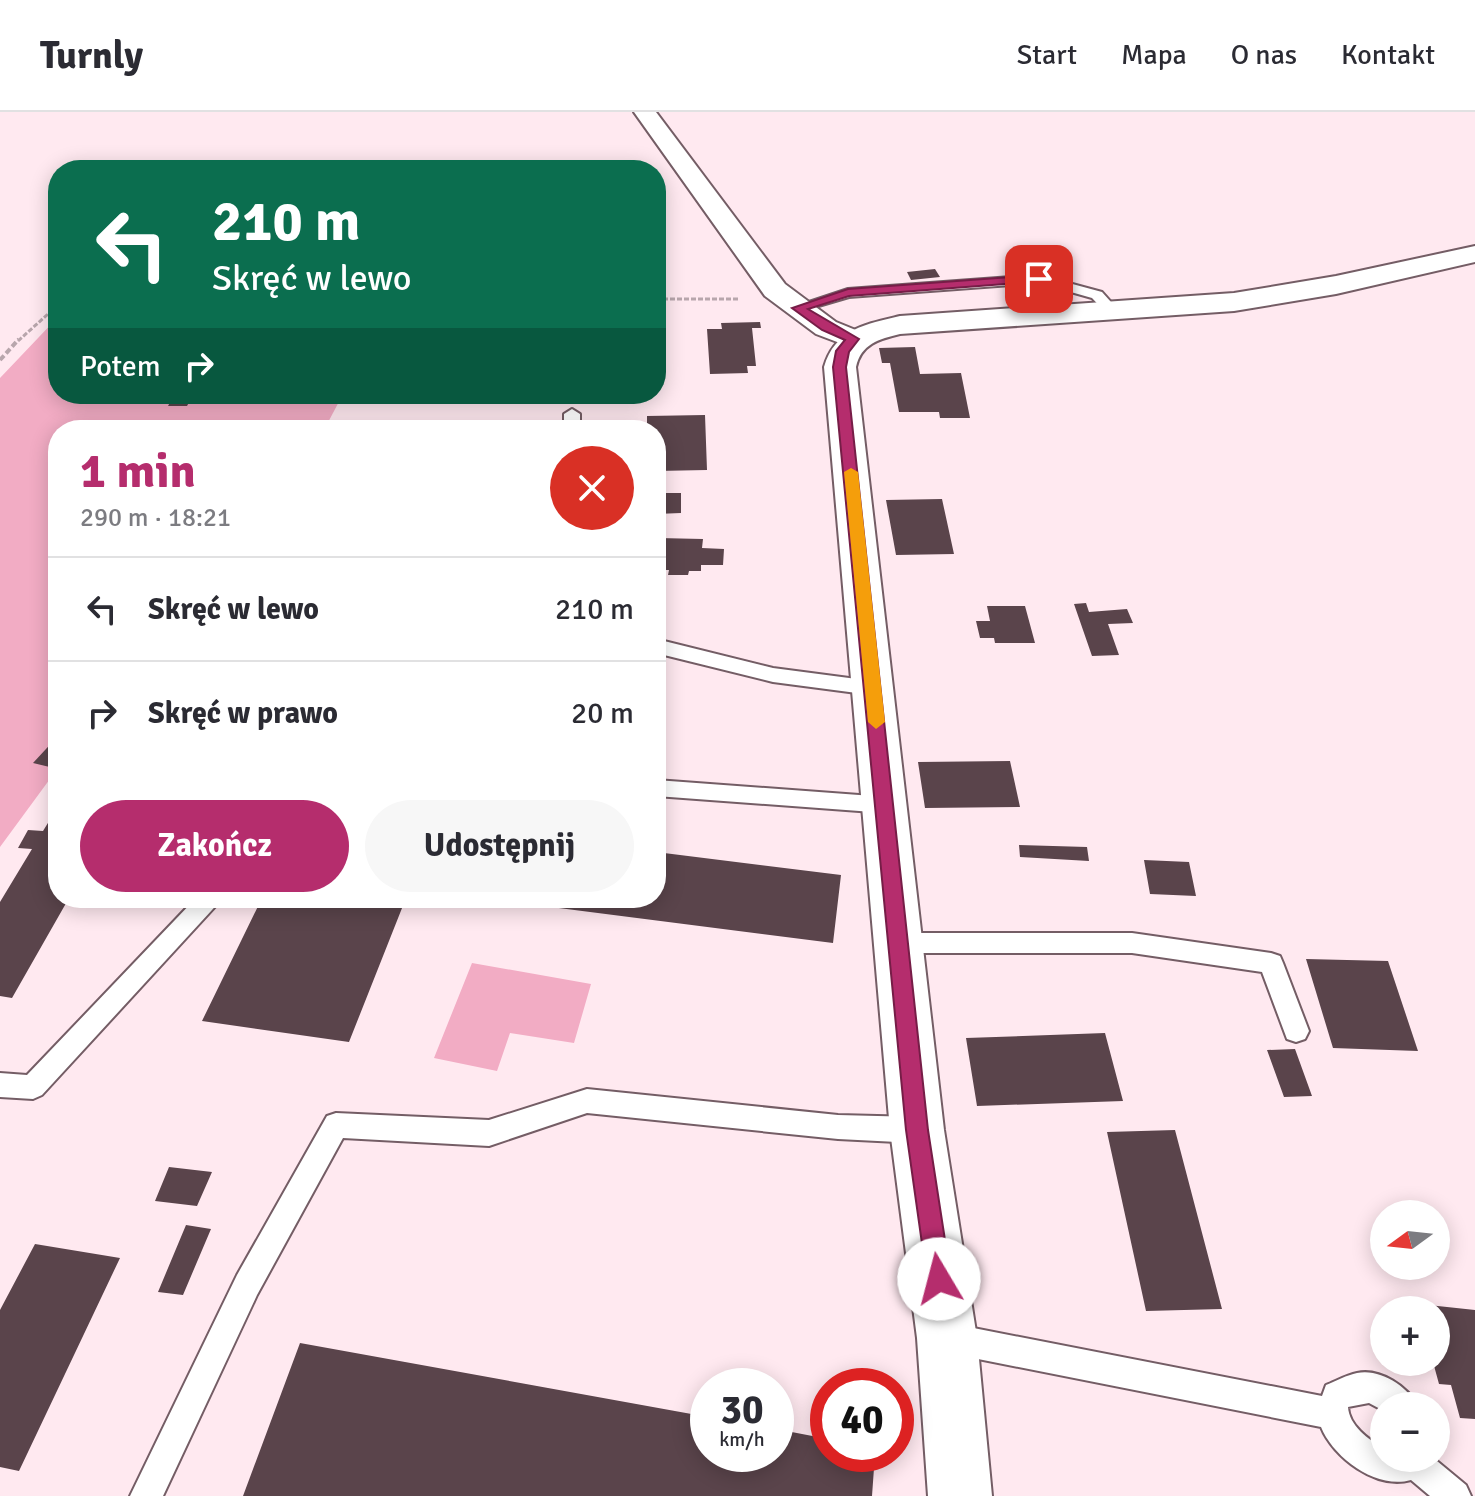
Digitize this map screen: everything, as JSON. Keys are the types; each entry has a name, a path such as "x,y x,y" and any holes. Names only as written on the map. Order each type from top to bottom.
{"street":[{"path":"645,112 775,290 826,328 853,339"},
{"path":"969,1494 917,1130 840,367 842,351 853,339 900,325 1234,302 1313,290 1475,254"}],"lane":[{"path":"798,308 848,293 1039,279 1097,295 1112,311"},
{"path":"666,648 773,675 872,688"},
{"path":"666,789 886,805"},
{"path":"0,1085 33,1087 202,908"},
{"path":"899,943 1132,943 1271,963 1296,1031"},
{"path":"146,1496 247,1285 336,1125 489,1133 587,1101 838,1127 917,1130"},
{"path":"947,1338 1333,1414"},
{"path":"1381,1392 1358,1388 1343,1394 1333,1408 1332,1428 1340,1449 1356,1468 1375,1479 1396,1482 1414,1472"},
{"path":"1430,1472 1455,1496"}],"path":[{"path":"666,299 743,299 775,290"},
{"path":"0,360 48,312"}],"shaded area":[{"path":"48,328 48,404 338,404 329,420 48,420 48,782 0,847 0,378"},
{"path":"472,963 591,984 574,1043 510,1033 497,1071 434,1058"}],"building":[{"path":"935,269 940,277 911,280 907,272"},
{"path":"760,322 761,328 752,328 756,366 747,366 748,373 710,374 707,329 722,329 721,323"},
{"path":"915,347 920,374 961,373 970,418 940,418 939,412 899,412 890,363 882,363 879,348"},
{"path":"705,415 707,470 666,471 666,420 647,420 647,416"},
{"path":"666,493 681,493 681,513 666,514"},
{"path":"942,499 954,554 896,555 886,500"},
{"path":"666,538 703,539 702,548 724,549 723,565 701,565 701,571 689,571 688,575 668,575 669,570 666,570"},
{"path":"1086,603 1089,612 1127,609 1133,623 1108,624 1119,655 1092,656 1074,604"},
{"path":"987,606 1025,606 1035,643 995,643 994,638 980,638 976,621 990,621"},
{"path":"48,747 48,767 33,763"},
{"path":"1010,761 1020,807 925,808 918,762"},
{"path":"48,823 48,908 63,908 12,998 0,996 0,902 32,849 18,848 28,830 43,831"},
{"path":"1019,845 1087,847 1089,861 1020,857"},
{"path":"666,853 841,875 833,943 560,908 666,908"},
{"path":"1144,860 1189,862 1196,896 1150,894"},
{"path":"257,908 402,908 349,1042 202,1021"},
{"path":"1306,959 1388,961 1418,1051 1333,1048"},
{"path":"1105,1033 1123,1101 977,1106 966,1038"},
{"path":"1295,1049 1312,1096 1284,1097 1267,1050"},
{"path":"1175,1130 1222,1309 1146,1311 1107,1132"},
{"path":"169,1167 212,1172 197,1206 155,1201"},
{"path":"186,1225 211,1229 183,1295 158,1292"},
{"path":"35,1244 120,1258 19,1471 0,1467 0,1310"},
{"path":"1450,1307 1475,1310 1475,1419 1460,1418 1451,1385 1439,1384 1437,1376 1450,1376"},
{"path":"300,1343 690,1414 690,1472 794,1472 794,1432 810,1436 810,1472 874,1472 872,1496 243,1496"}],"slow traffic":[{"path":"851,472 876,722"}],"route":[{"path":"939,1279 917,1130 840,367 842,351 853,339 826,328 798,308 848,293 1039,279"}]}
